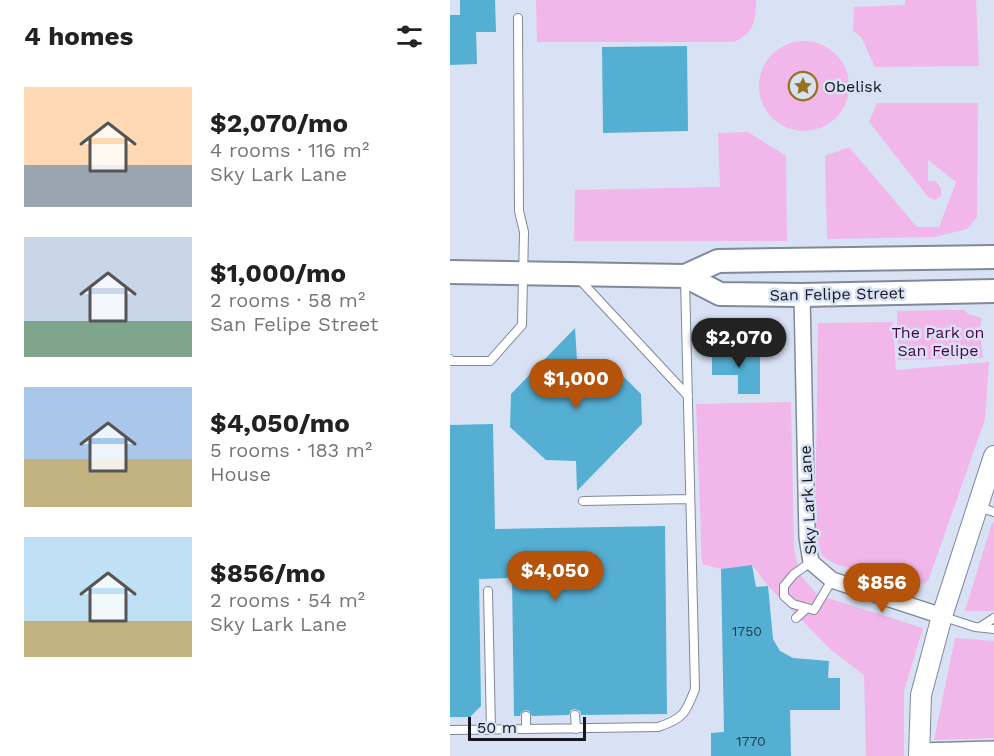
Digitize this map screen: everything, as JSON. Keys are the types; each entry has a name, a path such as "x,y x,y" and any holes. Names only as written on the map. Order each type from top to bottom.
{"main road":[{"name":"San Felipe Street","path":"450,272 685,276 718,261 994,256"},
{"name":"San Felipe Street","path":"685,276 720,294 802,295 994,291"}],"street":[{"name":"Sky Lark Lane","path":"802,295 807,537 811,562 832,580 942,616"},
{"path":"994,456 986,509 942,616 921,695 919,754 994,749"}],"lane":[{"path":"450,359 452,361 490,361 522,326 524,232 519,211 518,18"},
{"path":"575,274 688,396"},
{"path":"450,730 658,727 682,716 690,704 695,689 685,276"},
{"path":"583,501 690,499"},
{"path":"811,562 794,574 784,586 784,596 793,604 814,610 832,580"},
{"path":"488,591 491,730"},
{"path":"796,618 807,608"},
{"path":"942,616 980,627 994,628"},
{"path":"980,627 994,618"},
{"path":"575,715 576,729"},
{"path":"526,716 526,729"}],"green space":[{"path":"536,0 756,0 756,7 750,30 734,42 537,42"},
{"path":"905,0 976,0 979,66 875,67 861,37 853,31 854,7 905,5"},
{"path":"804,41 821,45 836,54 845,69 849,86 845,103 836,118 821,127 804,131 787,127 772,118 763,103 759,86 763,69 772,54 787,45"},
{"path":"877,103 978,103 977,217 967,229 935,237 827,239 825,156 849,147 917,227 939,227 956,182 928,160 928,181 936,181 941,188 941,196 935,200 928,197 869,122"},
{"path":"748,132 786,156 787,241 574,241 575,190 720,187 718,133"},
{"name":"The Park on San Felipe","path":"964,310 968,314 982,318 980,327 983,358 898,360 897,311"},
{"path":"893,322 896,370 989,362 985,419 929,579 924,584 837,565 822,556 815,530 818,323"},
{"path":"791,402 794,549 800,575 818,595 923,628 904,691 904,756 866,756 864,675 831,650 768,586 752,565 721,569 702,564 696,404"},
{"path":"992,523 994,523 994,611 965,611"},
{"path":"955,638 994,641 994,738 934,740"}],"building":[{"path":"460,0 495,0 496,32 476,32 477,64 450,65 450,15 460,15"},
{"path":"687,46 688,131 603,133 602,47"},
{"path":"575,328 577,360 606,359 641,394 642,424 577,491 576,461 546,460 510,427 511,394"},
{"path":"712,351 760,351 760,394 738,394 738,375 712,375"},
{"path":"493,424 495,529 665,526 667,714 581,715 580,711 575,709 571,710 569,715 532,716 529,711 525,710 520,716 514,716 512,578 479,579 481,706 470,717 450,717 450,425"},
{"path":"752,565 756,587 768,586 773,639 780,651 793,658 829,661 828,678 840,678 840,710 790,710 791,756 711,756 711,733 724,732 721,569"}],"place":[{"name":"Obelisk","path":"803,86"}]}
